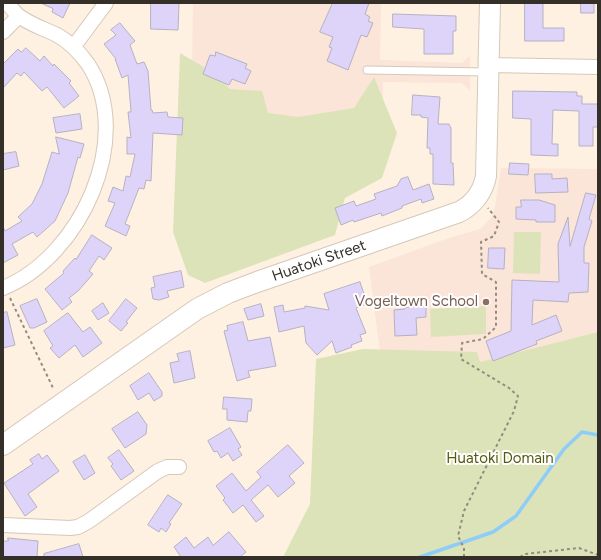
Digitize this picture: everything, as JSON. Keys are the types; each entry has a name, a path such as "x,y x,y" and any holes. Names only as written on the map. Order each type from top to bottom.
{"main road":[{"name":"Huatoki Street","path":"3,445 197,309 214,300 257,282 459,212 471,204 483,189 486,176 490,3"}],"street":[{"path":"4,288 24,278 39,266 62,244 77,222 90,198 98,174 106,125 104,104 98,83 88,64 74,46 19,16 7,3"},
{"path":"74,46 106,3"},
{"path":"3,32 19,16"},
{"path":"489,69 598,67"},
{"path":"3,525 63,528 78,527 89,521 158,471 167,467 179,467"}],"lane":[{"path":"367,70 489,69"}],"path":[{"path":"464,557 464,548 458,536 464,511 514,411 518,396 509,388 461,359 462,343 483,339 496,327 496,282 482,274 481,242 494,236 499,222 478,197"},
{"path":"4,288 61,403"},
{"path":"520,557 525,554 579,548 598,555"}],"shaded area":[{"path":"193,3 381,3 380,60 462,63 470,56 470,91 462,83 383,82 383,128 191,133"},
{"name":"Vogeltown School","path":"501,168 598,169 598,336 486,362 384,382 369,267 449,238 480,229 492,217"}],"green space":[{"path":"180,53 212,72 230,89 262,91 268,113 298,117 354,108 374,77 397,133 382,178 345,198 335,235 205,283 188,275 173,232"},
{"path":"514,232 541,232 540,274 513,273"},
{"path":"486,306 486,334 431,337 430,309"},
{"name":"Huatoki Domain","path":"598,332 598,557 283,557 310,504 316,359 363,349 477,352 480,362"}],"building":[{"path":"41,3 70,3 63,18 52,12 53,9"},
{"path":"151,3 179,3 178,30 151,29"},
{"path":"333,3 369,3 365,14 370,17 368,21 373,23 367,37 361,35 348,70 327,61 332,48 329,47 333,37 320,32"},
{"path":"525,3 543,3 543,28 564,28 564,41 525,41"},
{"path":"581,3 594,3 594,13 581,13"},
{"path":"393,14 456,16 456,31 453,31 453,54 424,54 424,29 393,27"},
{"path":"120,23 135,41 130,45 137,64 144,62 148,71 151,110 153,113 167,112 168,117 183,118 182,135 153,133 151,181 146,180 144,189 139,188 125,224 130,226 126,236 105,226 115,203 108,201 113,187 123,191 126,176 130,177 135,154 127,154 127,137 131,138 128,112 131,112 128,75 122,78 116,59 104,44 116,35 111,30"},
{"path":"26,48 40,61 44,56 53,66 54,64 71,81 69,83 79,96 64,108 47,87 42,91 24,72 21,76 17,73 3,88 3,64 18,49 21,52"},
{"path":"216,52 247,64 245,68 251,71 245,84 232,79 229,85 203,74 210,55 215,56"},
{"path":"513,91 577,92 577,96 582,96 582,104 598,104 598,127 593,127 593,146 579,146 579,111 553,110 552,144 558,144 558,156 531,155 531,119 513,118"},
{"path":"413,95 440,97 438,124 449,124 451,128 451,163 453,163 454,185 433,184 433,154 430,154 430,148 427,148 428,118 421,117 421,115 412,115"},
{"path":"80,114 82,129 56,133 53,118"},
{"path":"56,137 84,144 80,158 78,157 68,193 55,221 37,237 33,232 12,244 18,255 3,263 3,227 5,231 22,221 18,217 32,204 42,184 52,152 59,154"},
{"path":"16,152 19,166 3,170 3,154"},
{"path":"510,163 529,164 528,175 509,174"},
{"path":"535,174 552,174 552,179 567,178 568,192 536,193"},
{"path":"408,177 413,190 429,184 434,199 422,203 421,199 382,216 381,213 354,222 353,220 341,225 335,208 354,201 356,206 376,199 374,194 397,186 401,179"},
{"path":"586,193 596,195 589,219 592,221 584,247 584,263 589,263 588,292 569,293 568,302 533,300 532,325 556,315 562,331 536,341 537,344 493,361 486,341 511,331 512,280 559,282 558,244 568,217 570,246"},
{"path":"521,200 539,200 555,205 555,222 536,222 536,220 516,219 516,207 521,207"},
{"path":"92,235 112,248 104,260 99,256 89,271 93,274 78,291 69,298 72,302 62,310 45,289 64,273 63,271 75,258 76,259"},
{"path":"489,248 505,248 504,269 488,268"},
{"path":"181,271 184,287 167,291 169,297 159,300 153,299 151,288 155,287 153,277"},
{"path":"360,282 365,297 362,298 364,305 356,308 366,333 360,335 362,341 351,345 352,347 336,353 332,341 317,355 306,343 304,326 279,332 274,307 283,305 284,312 305,308 305,306 329,310 324,294"},
{"path":"37,299 47,322 34,328 30,328 20,306"},
{"path":"126,299 137,308 121,331 109,321"},
{"path":"103,303 109,313 98,320 92,311"},
{"path":"261,304 264,316 248,320 244,309"},
{"path":"426,306 426,317 416,318 417,335 395,336 394,310"},
{"path":"7,312 15,345 3,348 3,313"},
{"path":"68,313 83,332 90,327 102,343 83,357 75,345 59,358 50,348 53,346 44,331"},
{"path":"243,322 248,341 270,337 276,366 248,371 250,377 237,381 224,331 228,330 227,326"},
{"path":"190,351 195,378 174,383 170,363 179,361 177,354"},
{"path":"149,373 162,392 162,396 154,401 149,393 138,400 130,386"},
{"path":"224,397 252,399 251,411 248,411 247,422 227,420 227,409 223,409"},
{"path":"138,412 147,425 146,434 125,448 112,429"},
{"path":"230,428 241,447 238,449 242,455 233,461 228,453 221,458 217,451 214,452 208,441"},
{"path":"288,445 304,463 289,476 295,483 278,497 268,485 251,500 264,516 256,522 243,505 233,513 223,500 225,498 216,486 232,473 246,491 261,477 257,472"},
{"path":"119,450 134,471 121,480 111,466 113,464 108,458"},
{"path":"39,454 42,459 47,455 59,471 28,494 37,507 25,516 4,483 33,464 30,460"},
{"path":"85,455 95,473 84,480 73,462"},
{"path":"168,495 182,504 169,523 171,524 166,532 161,528 159,532 148,525"},
{"path":"229,532 246,552 240,557 181,557 174,547 186,537 194,548 208,537 213,545"},
{"path":"8,538 38,541 37,557 3,557 3,541 8,541"},
{"path":"79,544 83,557 44,557 44,554"}],"waterway":[{"path":"420,557 493,532 516,516 564,449 582,432 598,435"}],"place":[{"name":"Vogeltown School","path":"486,302"}]}
